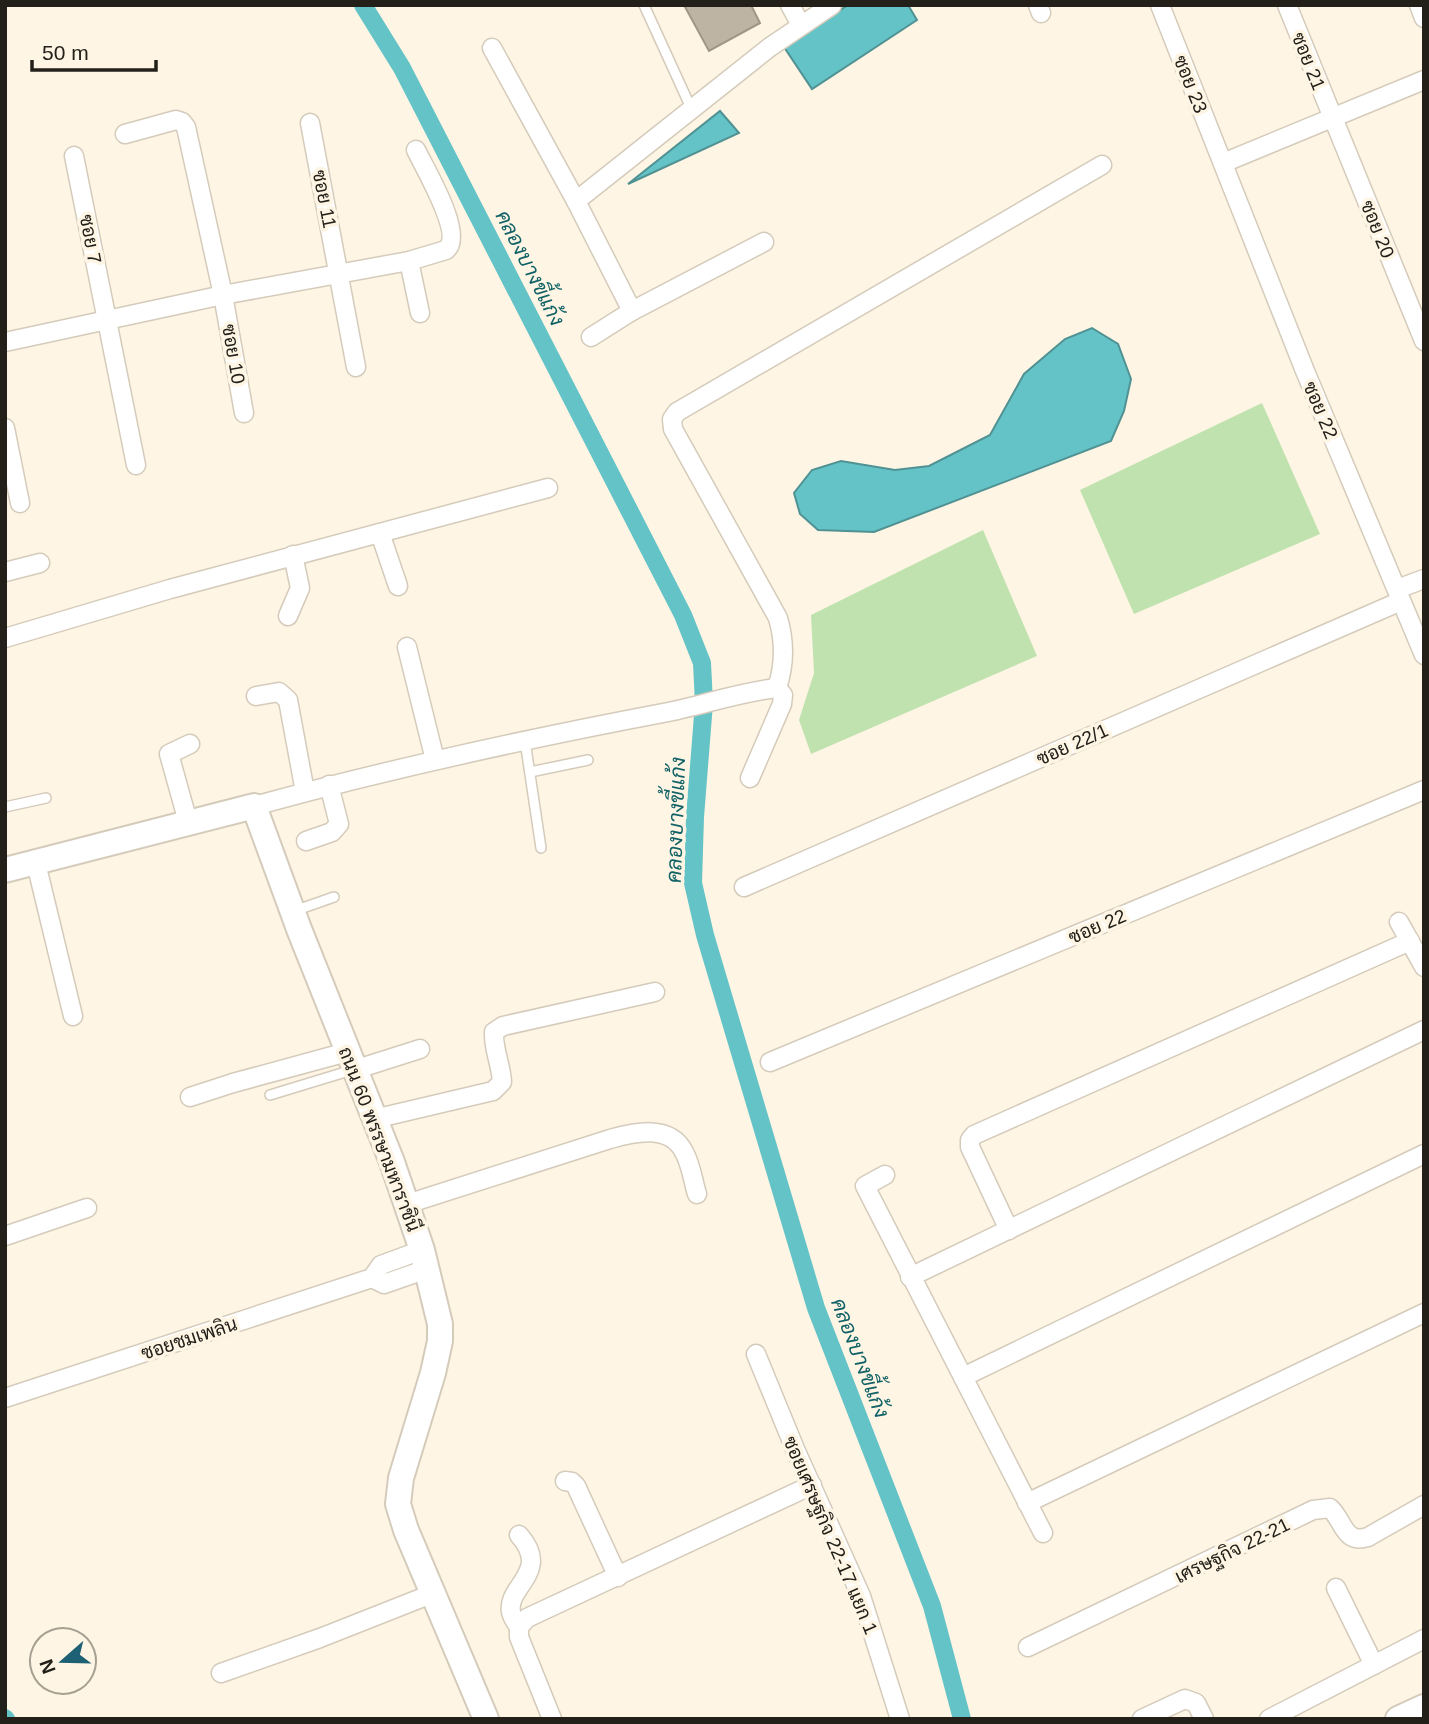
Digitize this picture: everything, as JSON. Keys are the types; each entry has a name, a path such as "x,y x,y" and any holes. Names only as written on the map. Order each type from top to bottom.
{"street":[{"path":"790,5 801,25"},
{"path":"576,201 691,108 801,25 832,5"},
{"name":"ซอย 23","path":"1160,5 1223,163"},
{"name":"ซอย 21","path":"1287,5 1332,116"},
{"path":"1419,5 1424,18"},
{"path":"492,48 576,201 632,311"},
{"path":"1223,163 1424,80"},
{"name":"ซอย 20","path":"1332,116 1424,341"},
{"name":"ซอย 10","path":"125,134 176,120 186,127 223,295 244,412"},
{"name":"ซอย 11","path":"310,123 356,367"},
{"path":"5,342 223,295 410,261 446,250 453,239 449,220 416,150"},
{"name":"ซอย 7","path":"74,156 136,465"},
{"name":"ซอย 22","path":"1223,163 1305,371 1424,655"},
{"path":"777,688 784,654 783,633 778,618 673,429 672,419 677,412 1102,165"},
{"path":"591,337 632,311 764,242"},
{"path":"410,261 420,313"},
{"path":"5,428 20,502"},
{"path":"5,638 293,555 548,488"},
{"path":"380,533 398,586"},
{"path":"288,617 300,588 293,555"},
{"path":"5,572 40,563"},
{"name":"ซอย 22/1","path":"744,887 1399,595 1424,579"},
{"path":"407,647 435,760"},
{"path":"5,870 435,760 777,688"},
{"path":"750,778 782,704 783,695 777,688"},
{"path":"256,696 279,692 288,700 305,792"},
{"path":"188,822 169,754 190,744"},
{"path":"306,841 332,832 339,824 329,785"},
{"name":"ซอย 22","path":"770,1062 1424,790"},
{"name":"ถนน 60 พรรษามหาราชินี","path":"254,806 407,1204 425,1259 440,1324 440,1341 401,1478 398,1504 406,1530 486,1719"},
{"path":"36,863 73,1016"},
{"path":"1009,1230 970,1147 970,1140 974,1135 1419,954 1399,922"},
{"path":"374,1119 493,1091 502,1082 494,1032 503,1026 655,992"},
{"path":"910,1277 1424,1030"},
{"path":"190,1097 233,1083 420,1049"},
{"path":"407,1204 629,1133 651,1132 676,1140 685,1153 697,1194"},
{"path":"963,1377 1424,1154"},
{"path":"885,1175 865,1186 1043,1533"},
{"path":"5,1236 87,1208"},
{"name":"ซอยชมเพลิน","path":"5,1398 372,1278 381,1265 425,1259"},
{"path":"1027,1503 1424,1313"},
{"name":"ซอยเศรษฐกิจ 22-17 แยก 1","path":"756,1354 861,1596 900,1719"},
{"path":"565,1481 576,1486 618,1577"},
{"path":"519,1627 527,1618 812,1485"},
{"name":"เศรษฐกิจ 22-21","path":"1028,1647 1313,1510 1329,1508 1352,1538 1359,1540 1424,1505"},
{"path":"519,1535 528,1545 531,1557 528,1574 512,1601 511,1612 519,1627 519,1637 552,1719"},
{"path":"1336,1588 1374,1665"},
{"path":"221,1673 434,1593"},
{"path":"1269,1719 1424,1639"},
{"path":"1142,1719 1185,1699 1196,1703 1204,1719"},
{"path":"1398,1719 1424,1707"}],"lane":[{"path":"644,5 691,108"},
{"path":"525,739 541,848"},
{"path":"530,772 588,760"},
{"path":"5,807 46,798"},
{"path":"293,911 334,897"},
{"path":"270,1095 351,1061"}],"green space":[{"path":"1262,403 1320,534 1134,614 1080,490"},
{"path":"983,530 1037,656 811,754 799,720 814,673 811,615"}],"water":[{"path":"848,5 908,5 917,20 812,89 784,47"},
{"path":"720,111 739,133 628,184"},
{"path":"1092,328 1118,344 1131,379 1124,411 1111,441 874,532 818,530 800,514 794,493 812,470 841,461 895,470 929,466 990,435 1024,374 1065,339"}],"building":[{"path":"684,5 751,5 760,23 709,51"}],"waterway":[{"name":"คลองบางขี้แก้ง","path":"363,5 402,68 683,615 702,663 704,703 693,883 705,935 816,1308 932,1606 962,1719"}]}
